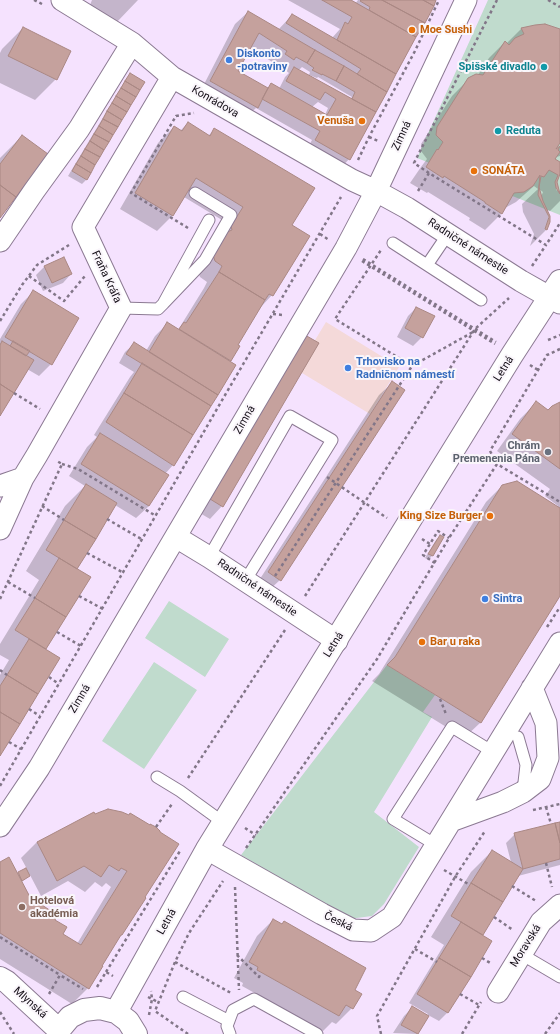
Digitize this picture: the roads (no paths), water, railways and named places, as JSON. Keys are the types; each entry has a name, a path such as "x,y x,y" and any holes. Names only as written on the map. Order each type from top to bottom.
{"street":[{"name":"Konrádova","path":"62,0 132,43 172,77 352,180 376,191"},
{"name":"Zimná","path":"0,826 40,768 345,248 376,191 466,0"},
{"path":"0,241 79,129 132,43"},
{"name":"Fraňa Kráľa","path":"0,529 23,478 120,308 83,227 172,77"},
{"name":"Radničné námestie","path":"376,191 408,208 521,281 556,294"},
{"name":"Letná","path":"116,1012 224,822 514,353 556,294"},
{"path":"0,486 23,478"},
{"name":"Radničné námestie","path":"176,537 337,641"},
{"name":"Česká","path":"208,849 353,930 371,931 392,917 560,643"},
{"path":"451,821 503,802 523,792 540,779 548,758 546,723 532,688"},
{"name":"Moravská","path":"498,992 541,922 553,907"},
{"name":"Mlynská","path":"0,978 7,982 59,1032"},
{"path":"59,1032 70,1017 84,1010 100,1008 116,1012 128,1021 142,1028"}],"lane":[{"path":"120,308 158,309 205,260 231,215 195,193"},
{"path":"163,304 209,220"},
{"path":"427,265 448,234"},
{"path":"388,244 427,265 480,300"},
{"path":"209,557 290,416 332,440 245,581"},
{"path":"431,852 393,819 452,727 493,752"},
{"path":"518,737 526,765 523,792"},
{"path":"157,777 180,791 224,822"},
{"path":"521,954 560,977"},
{"path":"183,997 229,1021"},
{"path":"230,1034 227,1026 233,1010 254,999 317,1034"}],"place":[{"name":"Moe Sushi","path":"412,30"},
{"name":"Diskonto -potraviny","path":"229,60"},
{"name":"Spišské divadlo","path":"544,67"},
{"name":"Venuša","path":"362,121"},
{"name":"Reduta","path":"498,131"},
{"name":"SONÁTA","path":"474,171"},
{"name":"Trhovisko na Radničnom námestí","path":"348,368"},
{"name":"Chrám Premenenia Pána","path":"548,452"},
{"name":"King Size Burger","path":"490,516"},
{"name":"Sintra","path":"485,599"},
{"name":"Bar u raka","path":"422,642"},
{"name":"Hotelová akadémia","path":"22,907"}]}
